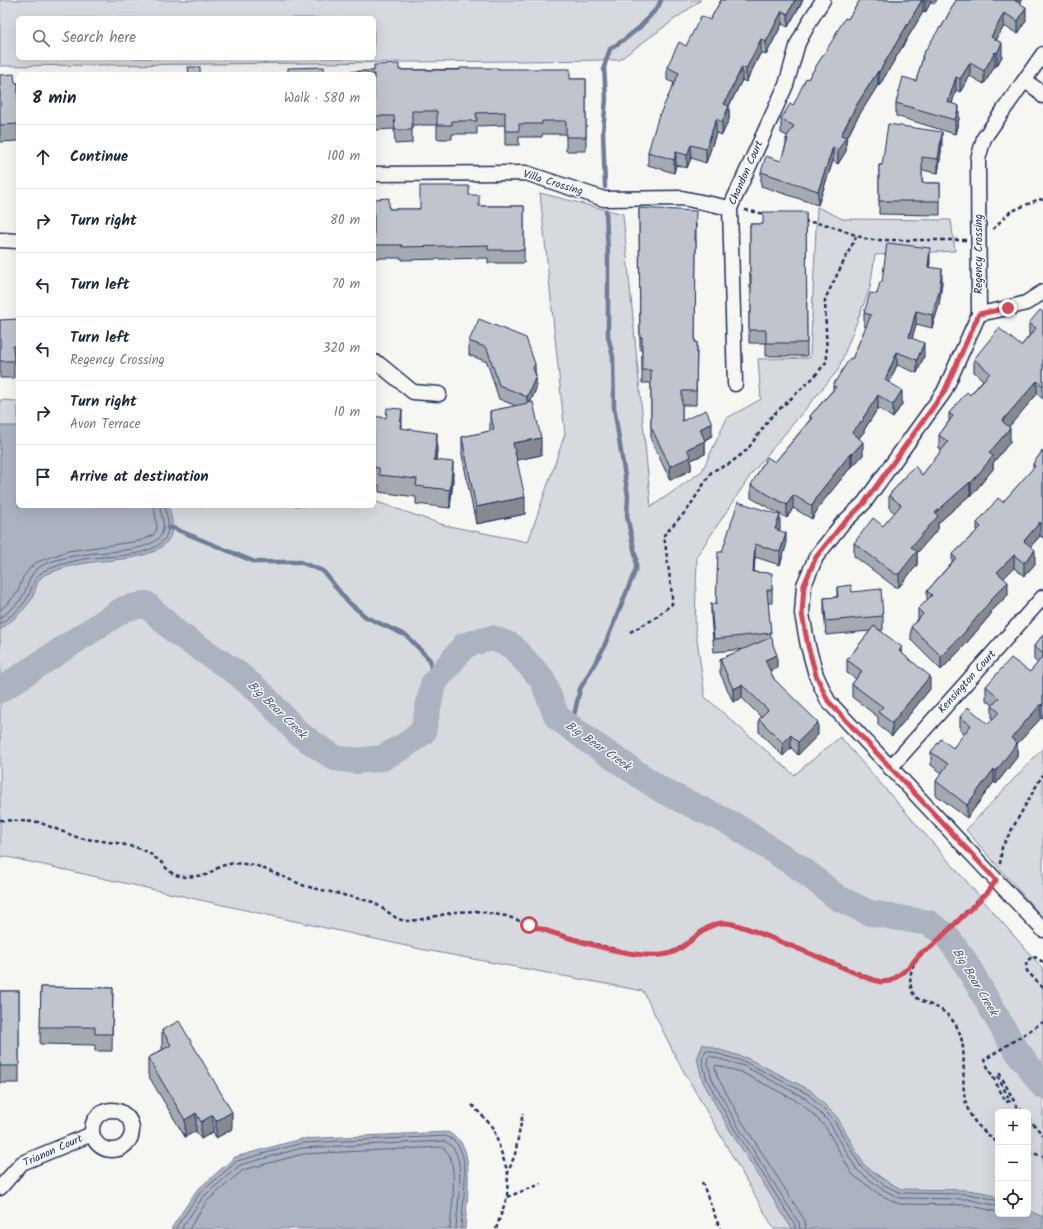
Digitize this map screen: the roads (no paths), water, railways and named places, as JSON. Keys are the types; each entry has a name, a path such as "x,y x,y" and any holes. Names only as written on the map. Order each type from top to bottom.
{"street":[{"name":"Chandon Court","path":"735,384 730,208 786,85 798,44 823,0"},
{"name":"Regency Crossing","path":"1043,54 984,138 978,159 979,314 944,392 864,503 841,526 816,557 804,585 802,614 808,646 816,675 828,701 1043,930"},
{"path":"1025,81 1038,90 1043,96"},
{"name":"Villa Crossing","path":"376,174 526,173 604,199 682,198 730,208"},
{"path":"0,240 16,241"},
{"path":"979,314 1026,303 1043,292"},
{"path":"376,363 414,392 439,394"},
{"name":"Kensington Court","path":"890,768 1043,597"},
{"name":"Trianon Court","path":"0,1188 22,1163 92,1134"}],"water":[{"path":"0,426 16,426 16,508 168,508 172,523 170,537 163,546 152,552 138,556 77,565 45,575 38,581 33,597 28,604 17,616 0,630"},
{"path":"703,1044 747,1058 810,1090 837,1117 864,1165 886,1181 901,1189 968,1190 987,1193 995,1197 995,1217 1031,1217 1031,1211 1043,1217 1043,1229 792,1229 728,1127 703,1082 697,1059"},
{"path":"448,1132 460,1141 467,1159 468,1196 465,1229 171,1229 196,1191 235,1157 301,1139"}],"waterway":[{"path":"605,187 603,131 606,99 604,67 610,49 640,27 658,7 661,0"},
{"path":"571,728 580,689 603,649 636,569 636,558 627,516 628,496 614,407 613,357 608,336 608,255 606,211"},
{"path":"168,528 173,528 255,562 300,562 323,571 347,601 366,617 407,636 430,660 433,684"},
{"name":"Big Bear Creek","path":"0,690 124,609 146,604 177,633 237,673 262,694 299,734 335,758 357,761 382,758 404,746 423,732 433,684 465,645 492,638 512,646 542,679 557,717 589,741 663,791 734,825 803,870 838,898 870,913 929,923 946,935 964,960 1012,1044 1043,1086"}]}
